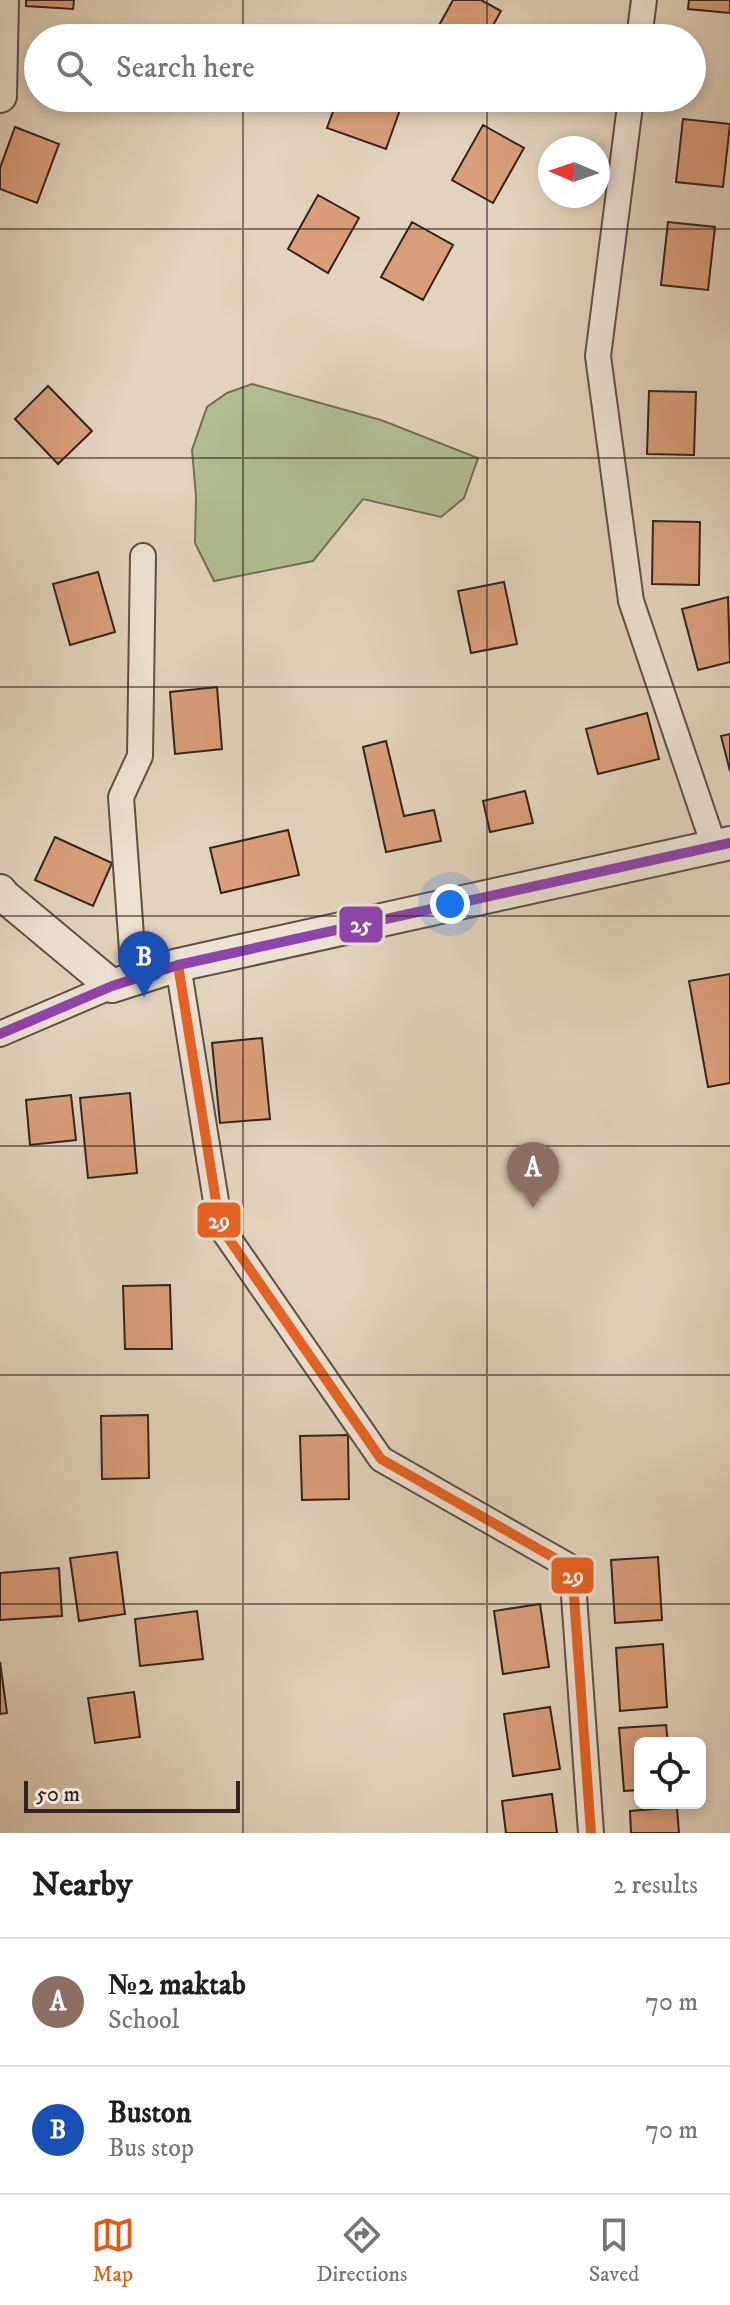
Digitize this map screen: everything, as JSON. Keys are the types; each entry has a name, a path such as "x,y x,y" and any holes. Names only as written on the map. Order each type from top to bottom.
{"street":[{"path":"0,96 2,0"},
{"path":"641,24 644,0"},
{"path":"0,1034 123,982 178,965 722,844 631,601 598,356 629,112"},
{"path":"123,982 121,797 140,756 143,556"},
{"path":"0,891 123,982"},
{"path":"178,965 220,1226 381,1459 572,1568 591,1833"}],"green space":[{"path":"252,384 381,420 478,458 464,498 441,517 363,499 313,561 214,581 195,543 196,496 192,450 207,407 227,393"}],"building":[{"path":"26,0 74,0 73,9 26,6"},
{"path":"453,0 481,0 501,11 494,24 440,24"},
{"path":"689,0 730,0 730,13 688,9"},
{"path":"333,112 399,112 386,149 327,128"},
{"path":"683,119 730,124 723,187 676,182"},
{"path":"483,125 524,148 493,203 452,180"},
{"path":"15,127 59,144 37,203 0,189 0,168"},
{"path":"318,195 359,218 328,273 288,249"},
{"path":"412,222 453,245 423,300 381,277"},
{"path":"668,222 715,227 708,290 661,285"},
{"path":"48,386 92,431 58,464 15,419"},
{"path":"649,391 696,392 694,455 647,454"},
{"path":"653,521 700,522 699,585 652,584"},
{"path":"98,572 115,632 70,645 53,584"},
{"path":"504,582 517,644 471,653 458,591"},
{"path":"728,597 730,662 698,670 682,609"},
{"path":"217,687 222,749 175,754 170,692"},
{"path":"647,713 659,759 598,774 586,729"},
{"path":"730,734 730,771 721,736"},
{"path":"386,741 404,816 434,810 441,841 386,852 363,747"},
{"path":"525,791 533,823 490,832 483,801"},
{"path":"288,830 299,875 221,893 210,848"},
{"path":"55,837 112,863 93,906 35,880"},
{"path":"730,974 730,1083 708,1087 689,981"},
{"path":"262,1038 270,1119 220,1123 212,1043"},
{"path":"130,1093 137,1173 88,1178 80,1098"},
{"path":"71,1095 76,1140 30,1145 26,1100"},
{"path":"170,1285 172,1349 125,1349 123,1286"},
{"path":"148,1415 149,1478 102,1479 101,1416"},
{"path":"348,1435 349,1499 302,1500 300,1436"},
{"path":"117,1552 125,1614 79,1621 70,1558"},
{"path":"658,1557 662,1620 615,1623 611,1560"},
{"path":"59,1568 62,1616 0,1620 0,1573"},
{"path":"540,1604 549,1667 503,1674 494,1611"},
{"path":"197,1611 203,1659 140,1666 135,1619"},
{"path":"663,1644 667,1707 620,1711 616,1648"},
{"path":"0,1662 7,1713 0,1714"},
{"path":"134,1692 140,1737 95,1743 88,1698"},
{"path":"550,1707 560,1769 513,1776 504,1714"},
{"path":"666,1725 667,1737 634,1737 634,1790 624,1791 619,1728"},
{"path":"552,1794 557,1833 506,1833 502,1801"},
{"path":"677,1809 679,1833 631,1833 630,1811"}],"transit line":[{"name":"25","path":"0,1034 112,986 178,965 730,843"},
{"name":"29","path":"178,965 220,1226 381,1459 572,1568 591,1833"}],"place":[{"name":"Buston","path":"144,997"},
{"name":"№2 maktab","path":"533,1208"}]}
